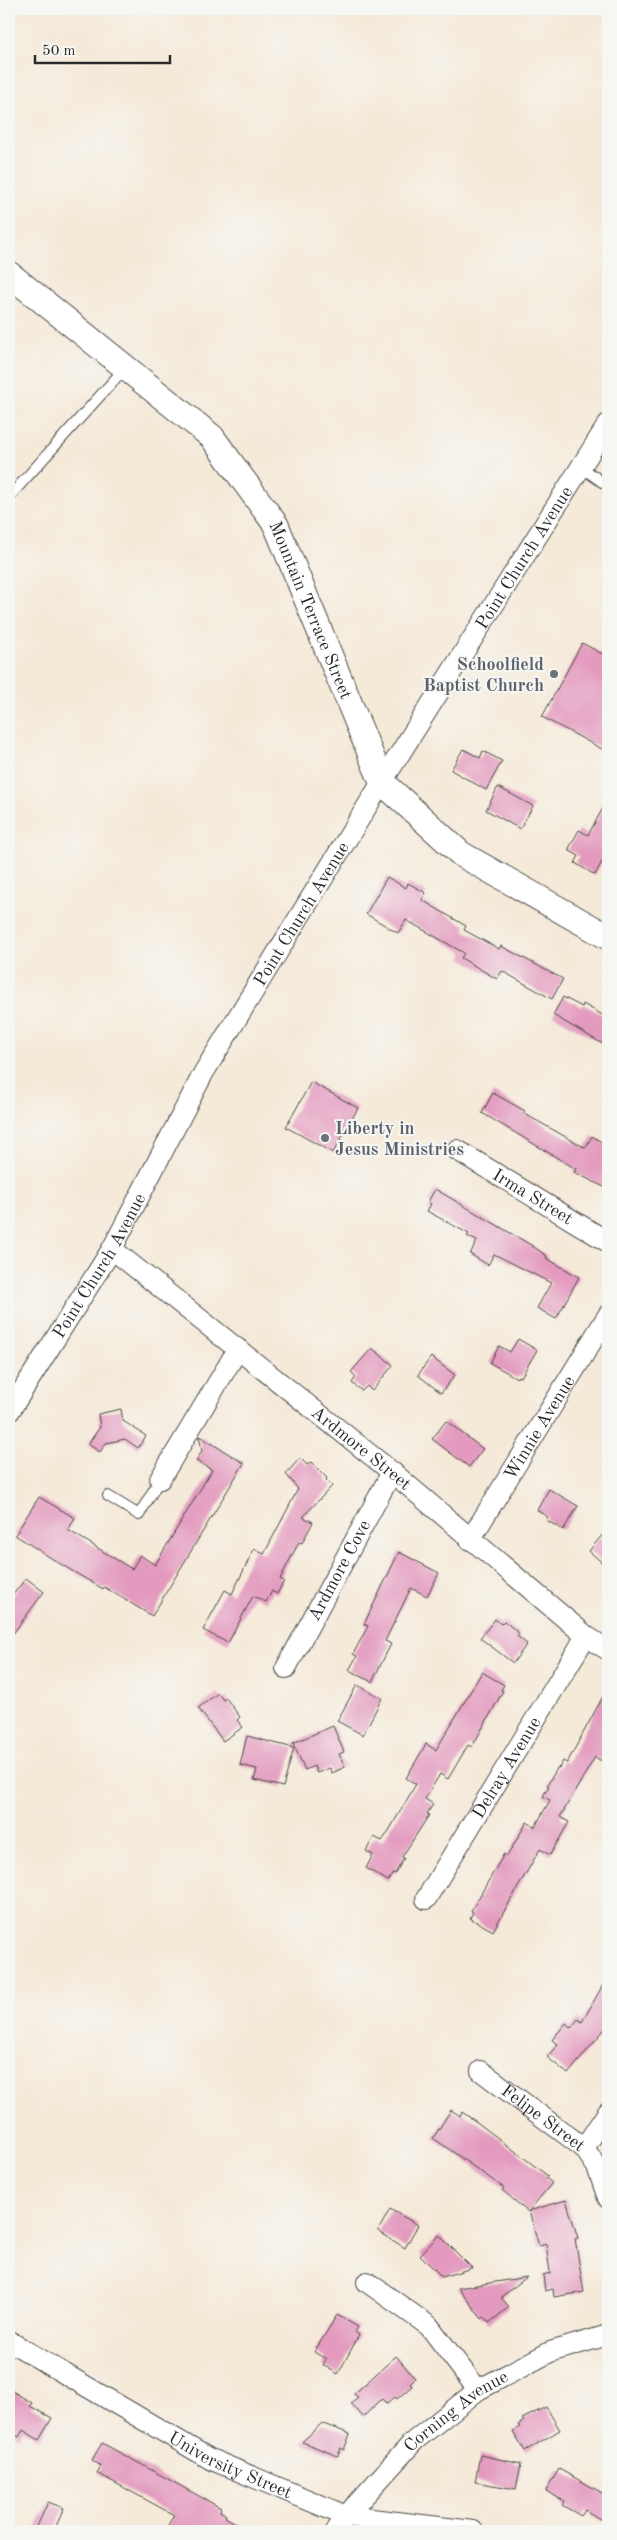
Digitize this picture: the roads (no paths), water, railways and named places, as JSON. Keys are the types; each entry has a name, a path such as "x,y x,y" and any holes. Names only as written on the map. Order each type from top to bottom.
{"street":[{"name":"Mountain Terrace Street","path":"9,274 212,438 276,525 382,782 461,854 608,937"},
{"name":"Point Church Avenue","path":"9,1412 112,1249 204,1072 382,782 608,424"},
{"name":"Irma Street","path":"457,1150 608,1242"},
{"name":"Ardmore Street","path":"112,1249 392,1472 470,1540 586,1636 608,1650"},
{"name":"Winnie Avenue","path":"470,1540 608,1315"},
{"path":"160,1479 238,1349"},
{"name":"Ardmore Cove","path":"286,1668 392,1472"},
{"name":"Delray Avenue","path":"426,1899 586,1636"},
{"name":"Felipe Street","path":"481,2071 584,2148 597,2167 608,2198"},
{"path":"584,2148 608,2112"},
{"path":"367,2282 429,2326 478,2390"},
{"name":"Corning Avenue","path":"341,2524 414,2441 478,2390 550,2352 608,2335"},
{"name":"University Street","path":"9,2341 210,2459 341,2524 473,2531"}],"lane":[{"path":"9,497 125,368"},
{"path":"581,468 608,486"},
{"path":"108,1496 139,1515 160,1479"}],"place":[{"name":"Schoolfield Baptist Church","path":"554,674"},
{"name":"Liberty in Jesus Ministries","path":"325,1138"}]}
